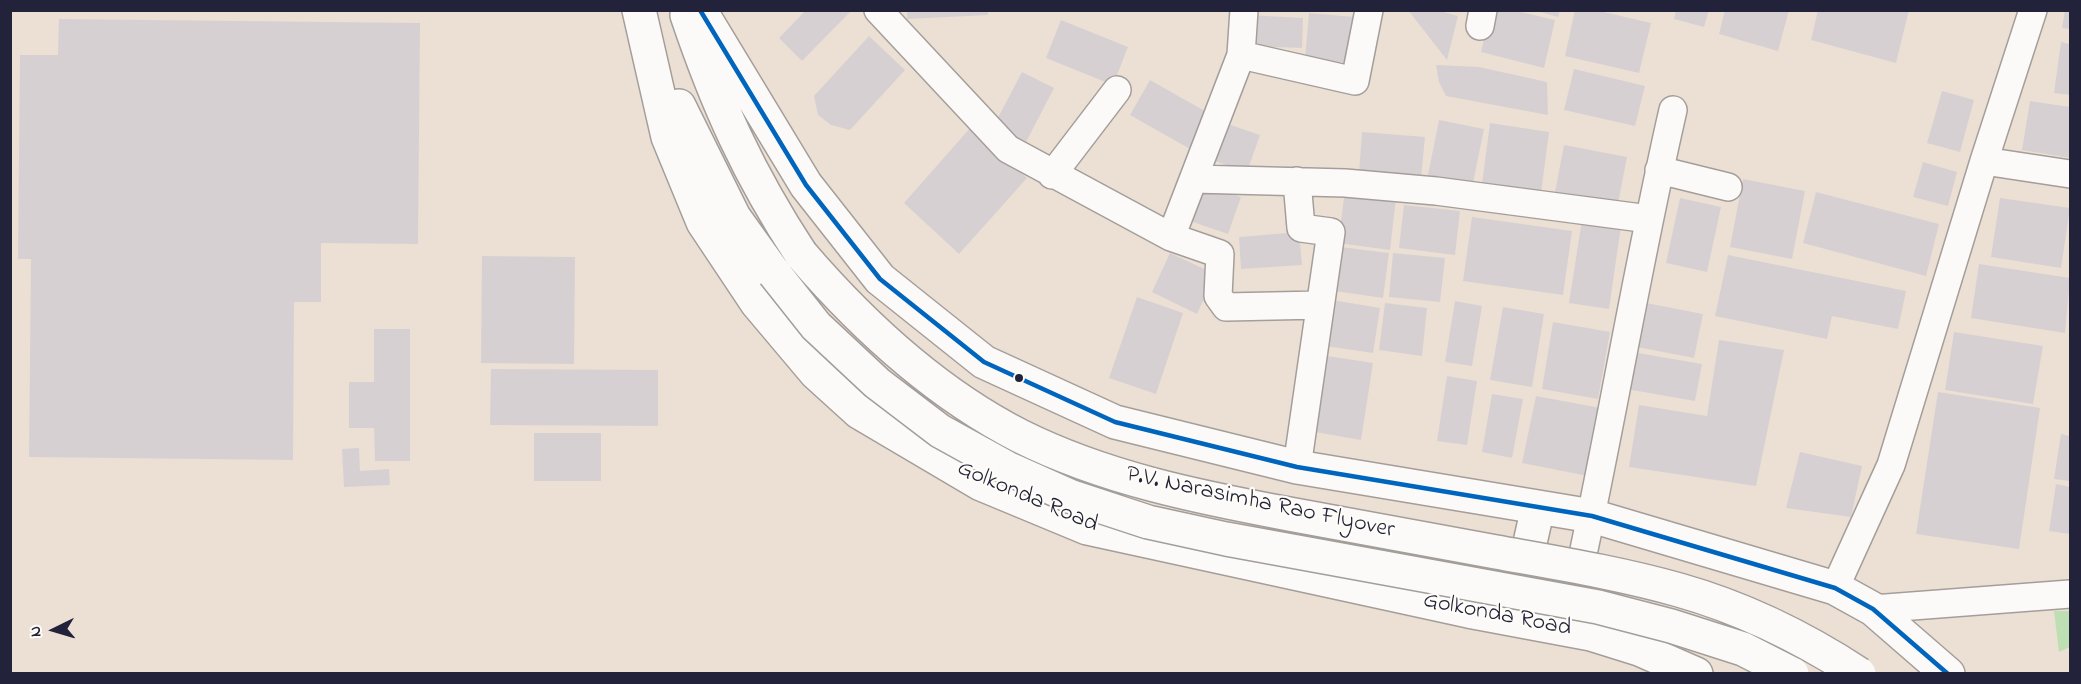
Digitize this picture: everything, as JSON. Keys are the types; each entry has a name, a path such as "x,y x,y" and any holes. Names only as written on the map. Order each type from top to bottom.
{"highway":[{"name":"P.V. Narasimha Rao Flyover","path":"640,10 666,78 700,153 734,217 816,326 877,383 931,424 1007,468 1072,497 1148,522 1226,539 1598,607 1671,626 1743,649 1792,674"},
{"name":"Golkonda Road","path":"640,10 668,137 703,222 757,303 816,373 859,412 981,484 1087,528 1567,630 1639,648 1696,674"},
{"name":"P.V. Narasimha Rao Flyover","path":"686,10 704,64 735,139 766,200 801,254 845,305 901,356 944,388 1020,435 1084,464 1232,504 1604,572 1681,591 1757,618 1823,651 1859,674"},
{"path":"700,10 806,185 880,279 984,362 1115,422 1297,467 1592,516 1835,588 1873,609 1947,674"},
{"path":"1513,620 1538,507"}],"street":[{"path":"878,10 1008,149 1171,237 1220,254 1218,296 1226,307 1320,305"},
{"path":"1171,237 1241,55 1244,10"},
{"path":"1241,55 1355,81 1369,10"},
{"path":"1835,588 1891,465 2033,10"},
{"path":"1053,175 1118,90"},
{"path":"1567,630 1592,516 1672,110"},
{"path":"1984,161 2070,174"},
{"path":"1659,170 1728,187"},
{"path":"1194,179 1297,182 1436,191 1649,219"},
{"path":"1297,182 1301,228 1331,232 1297,467"},
{"path":"1873,609 2070,594"}],"green space":[{"path":"2054,611 2070,611 2070,647 2059,652"}],"building":[{"path":"806,10 850,12 802,61 779,38"},
{"path":"907,10 988,10 988,15 907,19"},
{"path":"1408,10 1437,10 1458,16 1447,60"},
{"path":"1491,10 1512,10 1555,20 1544,68 1481,52"},
{"path":"1533,10 1560,10 1558,17"},
{"path":"1575,10 1595,10 1651,23 1639,73 1565,56"},
{"path":"1676,10 1709,10 1704,27 1674,19"},
{"path":"1725,10 1789,10 1778,51 1719,34"},
{"path":"1818,10 1909,10 1896,63 1811,40"},
{"path":"2065,10 2070,10 2070,29 2062,28"},
{"path":"1309,13 1354,17 1350,63 1305,59"},
{"path":"1248,15 1303,18 1302,48 1247,46"},
{"path":"59,19 420,23 418,244 321,243 321,302 294,302 293,460 29,457 31,259 18,259 20,55 58,55"},
{"path":"1061,20 1128,47 1113,85 1046,58"},
{"path":"869,36 905,70 850,130 831,125 818,115 814,96"},
{"path":"2061,42 2070,44 2070,95 2054,93"},
{"path":"1436,65 1479,67 1547,82 1548,115 1446,96 1439,82"},
{"path":"1574,69 1645,86 1635,126 1564,110"},
{"path":"1022,72 1054,88 1024,146 992,129"},
{"path":"1150,80 1210,114 1190,149 1130,115"},
{"path":"1942,91 1974,100 1960,152 1927,143"},
{"path":"2030,101 2070,107 2070,158 2022,150"},
{"path":"1439,120 1484,129 1473,183 1428,175"},
{"path":"1222,122 1260,135 1247,172 1209,159"},
{"path":"1490,123 1549,132 1541,193 1482,184"},
{"path":"971,127 1027,178 959,254 904,203"},
{"path":"1362,132 1425,137 1421,179 1359,173"},
{"path":"1564,145 1627,157 1617,209 1554,197"},
{"path":"1923,162 1957,172 1948,206 1913,197"},
{"path":"1743,179 1805,191 1792,259 1730,247"},
{"path":"1199,183 1241,197 1228,234 1187,220"},
{"path":"1345,191 1396,198 1390,250 1338,243"},
{"path":"1816,192 1939,224 1926,276 1803,243"},
{"path":"1680,198 1721,207 1707,272 1666,263"},
{"path":"2000,198 2070,208 2061,268 1991,257"},
{"path":"1404,205 1460,211 1455,255 1399,248"},
{"path":"1472,217 1572,231 1563,295 1463,281"},
{"path":"1582,220 1621,226 1609,309 1569,303"},
{"path":"1299,232 1302,265 1241,269 1239,237"},
{"path":"1333,246 1389,253 1383,298 1328,290"},
{"path":"1170,253 1215,274 1197,314 1152,292"},
{"path":"1393,253 1445,258 1440,302 1389,297"},
{"path":"1728,255 1906,291 1898,329 1832,316 1827,339 1715,316"},
{"path":"482,256 575,257 574,364 481,363"},
{"path":"1979,264 2070,278 2065,333 1971,318"},
{"path":"1137,297 1183,313 1156,394 1109,378"},
{"path":"1326,299 1380,308 1373,353 1319,345"},
{"path":"1455,301 1482,306 1472,366 1445,362"},
{"path":"1641,302 1703,314 1694,358 1632,346"},
{"path":"1385,303 1427,308 1422,356 1379,350"},
{"path":"1503,307 1544,314 1532,387 1490,380"},
{"path":"1553,322 1610,332 1598,399 1542,389"},
{"path":"374,329 410,329 410,461 375,461 374,428 349,428 349,382 374,382"},
{"path":"1954,332 2043,346 2033,404 1945,390"},
{"path":"1719,340 1784,350 1756,486 1629,467 1639,405 1707,416"},
{"path":"1632,352 1702,364 1695,401 1626,389"},
{"path":"1321,355 1373,363 1361,440 1309,431"},
{"path":"491,369 658,370 658,426 490,425"},
{"path":"1447,376 1477,381 1467,445 1437,441"},
{"path":"1938,392 2040,408 2019,549 1916,534"},
{"path":"1492,394 1523,399 1512,458 1482,452"},
{"path":"1536,396 1611,410 1598,478 1522,463"},
{"path":"534,433 601,433 601,481 534,481"},
{"path":"2061,434 2070,436 2070,481 2054,479"},
{"path":"359,448 360,471 389,469 390,485 344,487 342,449"},
{"path":"1800,452 1862,466 1851,517 1786,508"},
{"path":"2056,484 2070,487 2070,534 2049,531"}],"transit line":[{"path":"700,10 806,185 880,279 984,362 1115,422 1297,467 1592,516 1835,588 1873,609 1948,674"}]}
